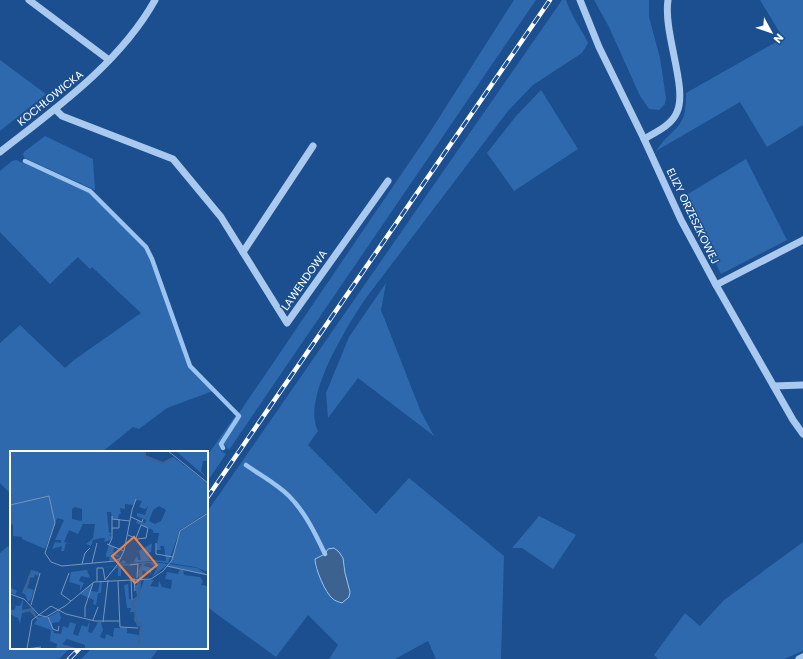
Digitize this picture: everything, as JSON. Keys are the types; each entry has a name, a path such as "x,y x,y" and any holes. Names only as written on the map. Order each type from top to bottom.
{"street":[{"path":"29,0 108,60"},
{"name":"ELIZY ORZESZKOWEJ","path":"580,0 584,14 681,220 716,286 803,434"},
{"path":"644,139 669,123 677,113 681,101 667,26 668,0"},
{"name":"KOCHŁOWICKA","path":"0,152 83,87 135,29 153,1"},
{"name":"LAWENDOWA","path":"55,109 62,116 173,158 221,217 287,324 388,181"},
{"path":"243,252 313,146"},
{"path":"716,286 803,240"},
{"path":"774,386 803,385"}],"shaded area":[{"path":"514,0 536,0 229,450 223,443 241,417 239,413 430,132"},
{"path":"562,0 566,0 588,43 582,53 533,85 508,111 366,298 348,326 328,363 316,401 314,417 318,431 308,445 376,514 409,478 504,556 501,659 436,659 428,641 395,659 329,659 338,645 308,615 276,657 208,608 208,511","holes":["328,549 345,566 346,579 327,592 315,566 315,559 325,554"]},
{"path":"594,0 649,0 649,17 660,58 666,98 665,104 659,110 649,109 640,96 609,27"},
{"path":"760,0 803,0 803,125 767,147 740,102 656,151 681,121 686,105 686,93 783,38"},
{"path":"0,60 46,94 0,131"},
{"path":"541,90 578,149 514,191 487,153 516,116"},
{"path":"45,136 93,159 95,190 25,158 23,155 24,152"},
{"path":"746,159 787,240 721,274 683,197"},
{"path":"16,160 88,191 143,247 152,263 188,367 213,391 167,408 139,429 133,427 103,451 10,451 10,493 0,483 0,343 20,325 65,368 74,360 141,313 92,267 90,269 78,257 50,284 0,232 0,171 12,161"},
{"path":"386,283 381,310 421,412 434,436 358,378 328,418 326,393 349,337"},
{"path":"236,415 236,418 219,443 221,451 226,454 208,481 208,455"},
{"path":"539,516 576,535 553,569 522,548 512,548"},
{"path":"803,542 803,651 784,659 658,659 654,655 685,613 700,626 724,600"},
{"path":"8,546 10,548 10,649 69,649 59,659 0,659 0,553"},
{"path":"334,548 343,558 350,592 349,597 342,603 334,600 330,596 321,580 315,563 315,559 325,554 328,549"},
{"path":"91,649 158,649 151,659 81,659"}],"waterway":[{"path":"25,161 90,191 146,247 152,259 190,366 239,416 221,444 223,448"},
{"path":"246,465 279,488 295,502 309,523 325,554"}],"railway":[{"path":"208,497 550,0"},
{"path":"69,659 79,649"}]}
